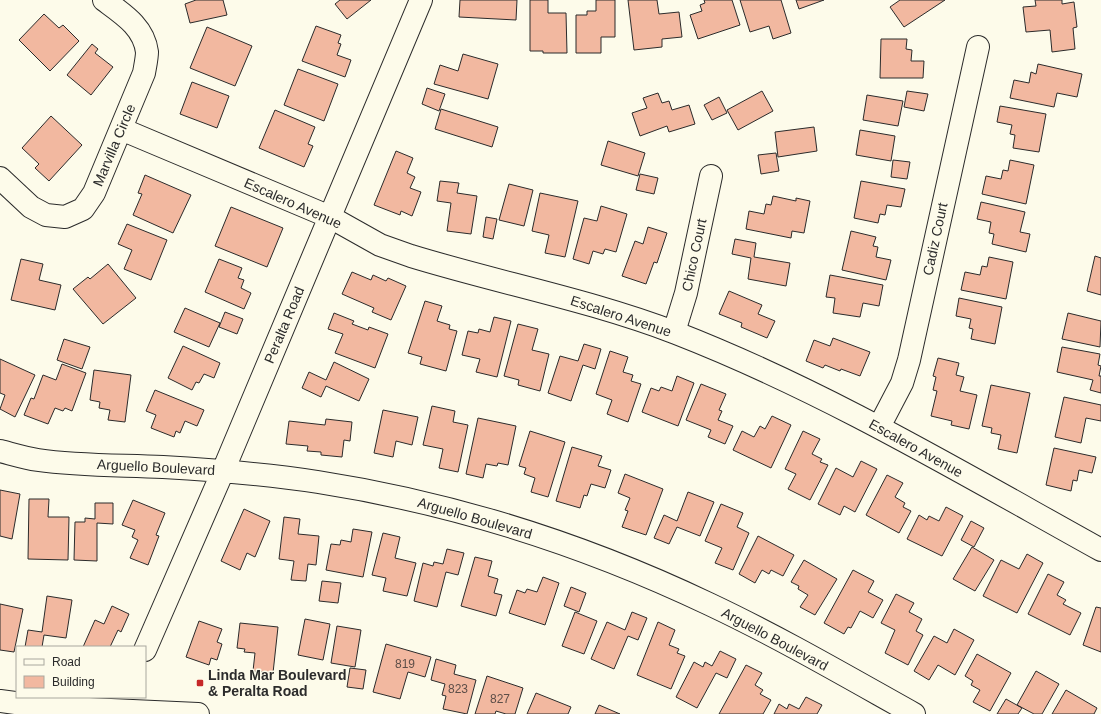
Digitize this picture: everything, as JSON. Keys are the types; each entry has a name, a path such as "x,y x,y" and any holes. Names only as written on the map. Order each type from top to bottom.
{"street":[{"name":"Marvilla Circle","path":"0,178 31,207 46,215 65,216 83,208 94,193 144,74 147,52 142,34 129,18 104,0"},
{"name":"Peralta Road","path":"146,648 223,471 421,0"},
{"name":"Cadiz Court","path":"878,427 902,383 909,360 978,47"},
{"name":"Escalero Avenue","path":"121,129 330,217 380,245 411,256 608,310 674,332 780,377 878,427 1101,550"},
{"name":"Chico Court","path":"674,332 686,293 711,176"},
{"name":"Arguello Boulevard","path":"0,451 37,460 77,464 223,471 317,482 414,501 474,516 571,547 625,568 709,604 792,646 914,714"},
{"path":"0,701 45,707 120,707 198,714"}],"building":[{"path":"196,0 223,0 227,15 190,23 185,4"},
{"path":"340,0 371,0 347,19 335,4"},
{"path":"460,0 517,0 516,20 459,17"},
{"path":"530,0 548,0 548,13 566,13 567,53 543,53 543,51 530,51"},
{"path":"596,0 615,0 615,37 601,37 601,53 576,53 576,15 587,15 587,11 596,11"},
{"path":"628,0 657,0 659,14 679,12 682,37 662,39 662,47 634,50"},
{"path":"704,0 732,0 740,25 698,39 690,15 702,11 700,5 705,3"},
{"path":"740,0 781,0 791,33 773,39 769,26 750,32"},
{"path":"796,0 824,0 799,9"},
{"path":"900,0 945,0 904,27 890,7"},
{"path":"1035,0 1062,0 1062,4 1074,2 1077,27 1073,28 1075,49 1052,52 1050,30 1026,32 1023,7 1036,6"},
{"path":"44,14 59,28 63,25 79,41 50,71 19,40"},
{"path":"316,26 341,35 338,43 341,44 337,55 351,60 345,77 302,61"},
{"path":"207,27 252,46 235,86 190,68"},
{"path":"881,39 907,39 906,49 912,50 911,61 924,61 923,78 880,78"},
{"path":"92,44 98,49 95,53 113,67 91,95 67,75"},
{"path":"463,54 498,64 488,99 434,84 440,65 458,71"},
{"path":"1038,64 1082,74 1077,97 1057,93 1054,107 1010,98 1014,80 1029,83 1031,72 1036,74"},
{"path":"298,69 338,84 324,121 284,105"},
{"path":"192,82 229,96 217,128 180,114"},
{"path":"427,88 445,94 439,111 422,104"},
{"path":"762,91 773,111 738,130 727,110"},
{"path":"907,91 928,94 924,111 904,107"},
{"path":"658,93 662,103 669,101 672,110 689,105 695,124 669,132 667,126 640,136 632,113 647,108 643,98"},
{"path":"867,95 903,101 898,126 863,120"},
{"path":"719,97 727,113 712,120 704,105"},
{"path":"1000,106 1046,114 1039,152 1013,148 1015,135 1010,134 1012,125 997,122"},
{"path":"441,109 498,127 492,147 435,129"},
{"path":"275,110 315,127 308,144 313,146 304,167 259,148"},
{"path":"51,116 82,145 49,181 35,168 39,164 22,148"},
{"path":"814,127 817,151 778,157 775,132"},
{"path":"860,130 895,136 891,161 856,155"},
{"path":"608,141 645,153 638,176 601,165"},
{"path":"396,151 413,158 407,173 415,177 410,188 421,192 412,216 401,211 400,215 374,205"},
{"path":"776,153 779,171 761,174 758,155"},
{"path":"893,160 910,162 907,179 891,177"},
{"path":"1010,160 1034,165 1026,204 982,194 986,176 1001,179 1003,170 1008,171"},
{"path":"640,174 658,178 654,194 636,190"},
{"path":"145,175 191,195 173,233 133,215 142,194 138,193"},
{"path":"440,181 459,183 457,193 477,196 471,234 447,231 451,203 437,201"},
{"path":"861,181 905,189 901,207 887,205 885,215 880,214 878,223 854,218"},
{"path":"509,184 533,190 524,226 499,220"},
{"path":"540,193 578,201 565,257 545,253 549,235 532,231"},
{"path":"773,196 796,201 796,198 810,201 804,233 792,231 791,238 746,229 749,211 764,214 766,204 771,205"},
{"path":"981,202 1025,212 1020,232 1030,234 1026,252 992,244 994,234 989,233 991,222 977,219"},
{"path":"601,206 627,214 616,252 605,249 603,254 593,251 589,264 573,259 584,218 597,221"},
{"path":"231,207 283,228 267,267 215,246"},
{"path":"486,217 497,219 493,239 483,237"},
{"path":"127,224 167,240 151,280 124,269 132,250 118,244"},
{"path":"648,227 667,233 657,263 654,262 646,284 622,276 635,241 643,244"},
{"path":"851,231 876,237 873,246 878,247 876,257 891,260 886,280 842,270"},
{"path":"735,239 756,243 754,257 790,263 786,286 748,279 751,258 732,254"},
{"path":"1095,256 1101,258 1101,295 1087,291"},
{"path":"989,257 1013,262 1006,299 961,290 965,272 980,275 982,266 987,267"},
{"path":"21,259 43,264 39,280 61,285 55,310 11,300"},
{"path":"219,259 242,268 238,278 244,280 241,288 251,293 244,309 205,292"},
{"path":"108,264 136,298 103,324 73,289 88,277 90,279"},
{"path":"352,272 371,280 373,275 386,281 388,278 406,286 391,320 372,312 374,308 342,294"},
{"path":"830,275 883,285 879,306 863,303 860,317 833,313 835,298 826,297"},
{"path":"729,291 762,305 758,314 775,321 767,338 741,327 742,323 719,314"},
{"path":"959,298 1002,307 995,344 971,339 973,329 969,328 971,319 956,316"},
{"path":"425,301 442,306 437,321 450,325 449,329 457,331 446,371 420,364 422,357 408,353"},
{"path":"185,308 220,323 209,347 174,332"},
{"path":"225,312 243,319 237,334 219,327"},
{"path":"334,313 354,321 352,324 368,330 369,327 388,334 375,368 335,353 343,334 328,329"},
{"path":"1068,313 1101,321 1100,347 1062,339"},
{"path":"494,317 511,321 497,377 476,372 480,359 462,355 468,331 478,333 479,329 490,332"},
{"path":"518,324 538,329 532,350 549,354 540,391 518,385 519,380 504,376"},
{"path":"833,338 870,352 860,376 841,369 840,371 825,365 823,368 806,361 814,340 830,346"},
{"path":"64,339 90,347 82,369 57,360"},
{"path":"584,344 601,349 595,369 583,365 571,401 548,393 560,356 578,361"},
{"path":"183,346 220,363 214,378 204,374 199,383 196,382 192,390 168,378"},
{"path":"1062,347 1100,354 1098,365 1101,366 1099,376 1101,376 1101,393 1090,390 1093,380 1057,372"},
{"path":"610,351 628,357 623,372 633,375 631,381 641,384 628,422 607,414 612,400 596,394"},
{"path":"938,358 959,363 956,375 964,377 960,391 977,395 969,429 951,425 952,421 931,416 937,391 933,390 936,377 933,376"},
{"path":"0,359 35,375 15,417 0,409 5,395 0,393"},
{"path":"334,362 369,379 359,401 326,386 321,397 302,388 309,372 326,380"},
{"path":"62,364 86,373 72,411 65,408 63,411 55,408 48,424 24,415 31,398 34,399 43,375 56,380"},
{"path":"94,370 131,375 125,422 108,420 110,410 99,408 100,402 90,400"},
{"path":"677,376 694,383 678,426 642,412 651,388 659,391 661,387 672,391"},
{"path":"701,384 726,394 719,410 722,411 718,420 733,426 725,444 708,437 711,430 686,420"},
{"path":"991,385 1030,393 1017,453 998,449 1001,435 991,433 992,428 982,426"},
{"path":"155,390 204,410 197,426 185,421 180,433 176,431 174,437 151,428 156,415 146,411"},
{"path":"1064,397 1101,405 1101,421 1086,418 1081,443 1055,437"},
{"path":"432,406 455,411 453,422 468,425 458,472 439,468 443,449 423,445"},
{"path":"383,410 418,417 412,445 396,441 393,457 374,453"},
{"path":"772,416 791,425 771,468 733,450 742,431 754,437 760,426 765,429"},
{"path":"478,418 516,426 508,465 498,463 497,466 486,464 483,478 466,474"},
{"path":"326,419 352,422 350,441 344,440 342,457 321,455 321,452 307,451 308,446 286,444 289,421 325,425"},
{"path":"530,431 565,442 548,497 531,492 535,478 524,474 526,468 519,466"},
{"path":"803,431 820,439 812,454 822,459 820,462 828,465 810,500 788,489 796,474 785,469"},
{"path":"572,447 602,456 598,466 611,470 605,488 591,484 587,496 584,495 580,508 556,501"},
{"path":"1054,448 1096,457 1092,473 1079,470 1077,481 1073,480 1071,491 1046,485"},
{"path":"861,461 877,469 855,512 844,506 840,515 818,504 836,468 853,477"},
{"path":"625,474 663,489 646,535 622,527 628,511 625,510 630,498 618,493"},
{"path":"887,475 903,483 895,497 905,503 903,507 911,511 899,533 866,515"},
{"path":"0,490 20,494 12,539 0,536"},
{"path":"688,492 714,502 700,536 677,527 669,544 654,538 664,515 677,521"},
{"path":"29,499 49,499 48,517 69,517 68,560 28,559"},
{"path":"133,500 165,513 156,535 159,536 148,565 130,558 138,540 132,537 135,530 122,525"},
{"path":"95,503 113,503 113,524 97,523 97,561 74,560 75,522 85,522 85,518 95,519"},
{"path":"721,504 743,513 737,527 749,533 733,570 715,563 722,548 705,541"},
{"path":"946,507 963,516 942,556 907,539 919,515 927,520 929,516 939,521"},
{"path":"244,509 270,521 255,557 247,553 240,570 221,561"},
{"path":"284,517 300,519 298,534 319,536 316,565 308,564 306,581 291,580 294,561 279,559"},
{"path":"971,521 984,528 974,547 961,540"},
{"path":"353,529 372,532 363,577 326,570 331,544 340,545 341,540 351,542"},
{"path":"383,533 400,537 395,558 416,563 407,596 383,591 386,578 372,575"},
{"path":"758,536 794,555 783,576 771,570 769,574 762,570 755,583 739,574"},
{"path":"972,547 994,560 975,591 953,579"},
{"path":"447,549 464,553 458,575 446,572 437,607 414,601 423,563 433,566 434,562 443,564"},
{"path":"1027,554 1043,563 1017,613 983,596 1001,560 1019,569"},
{"path":"475,557 492,561 488,576 498,579 494,593 502,595 496,616 461,606"},
{"path":"804,560 837,579 815,615 800,607 808,595 798,589 799,586 791,582"},
{"path":"853,570 874,581 868,592 883,600 873,618 860,611 851,628 848,627 844,634 824,623"},
{"path":"1048,574 1064,582 1057,595 1066,600 1063,604 1081,613 1070,635 1028,614"},
{"path":"543,577 559,583 545,625 509,613 517,590 525,593 527,589 537,592"},
{"path":"322,581 341,583 338,603 319,601"},
{"path":"571,587 586,593 579,612 564,606"},
{"path":"896,594 914,603 909,612 922,619 916,631 923,635 908,665 885,653 895,630 881,623"},
{"path":"47,596 72,600 66,638 44,635 42,646 25,646 28,630 42,632"},
{"path":"0,604 23,609 14,652 0,650"},
{"path":"112,606 129,614 121,632 118,630 110,646 83,646 95,620 104,624"},
{"path":"1096,607 1101,608 1101,652 1083,645"},
{"path":"575,612 597,621 584,654 562,646"},
{"path":"632,612 647,618 638,640 628,636 614,669 591,659 607,622 625,630"},
{"path":"305,619 330,624 323,660 298,655"},
{"path":"199,621 222,629 217,642 222,644 217,660 211,658 209,665 186,657"},
{"path":"658,622 675,630 669,645 679,649 677,653 685,656 671,689 637,675"},
{"path":"240,623 278,627 273,673 253,671 255,653 244,652 245,649 237,648"},
{"path":"337,626 361,630 355,667 331,663"},
{"path":"954,629 974,640 955,675 938,665 929,680 914,671 934,636 947,643"},
{"path":"386,644 431,657 425,677 408,672 400,699 373,692"},
{"path":"720,651 736,659 727,678 716,673 697,708 676,697 694,662 703,667 705,662 712,666"},
{"path":"977,654 1011,673 990,711 973,702 980,690 971,685 973,681 965,676"},
{"path":"436,659 456,665 454,674 476,680 467,714 443,709 446,696 442,695 445,684 431,680"},
{"path":"746,665 762,673 755,685 763,690 760,694 771,700 763,714 719,714"},
{"path":"350,668 366,670 363,689 347,687"},
{"path":"1036,671 1059,684 1042,714 1034,714 1017,705"},
{"path":"487,676 523,688 515,714 506,714 496,711 495,714 475,714"},
{"path":"1066,690 1097,708 1094,714 1052,714"},
{"path":"536,693 571,707 568,714 527,714"},
{"path":"806,697 822,705 817,714 774,714 779,704 787,709 789,704 799,709"},
{"path":"1006,699 1022,708 1018,714 997,714"},
{"path":"599,705 620,714 595,714"}],"place":[{"name":"Linda Mar Boulevard & Peralta Road","path":"200,683"}]}
